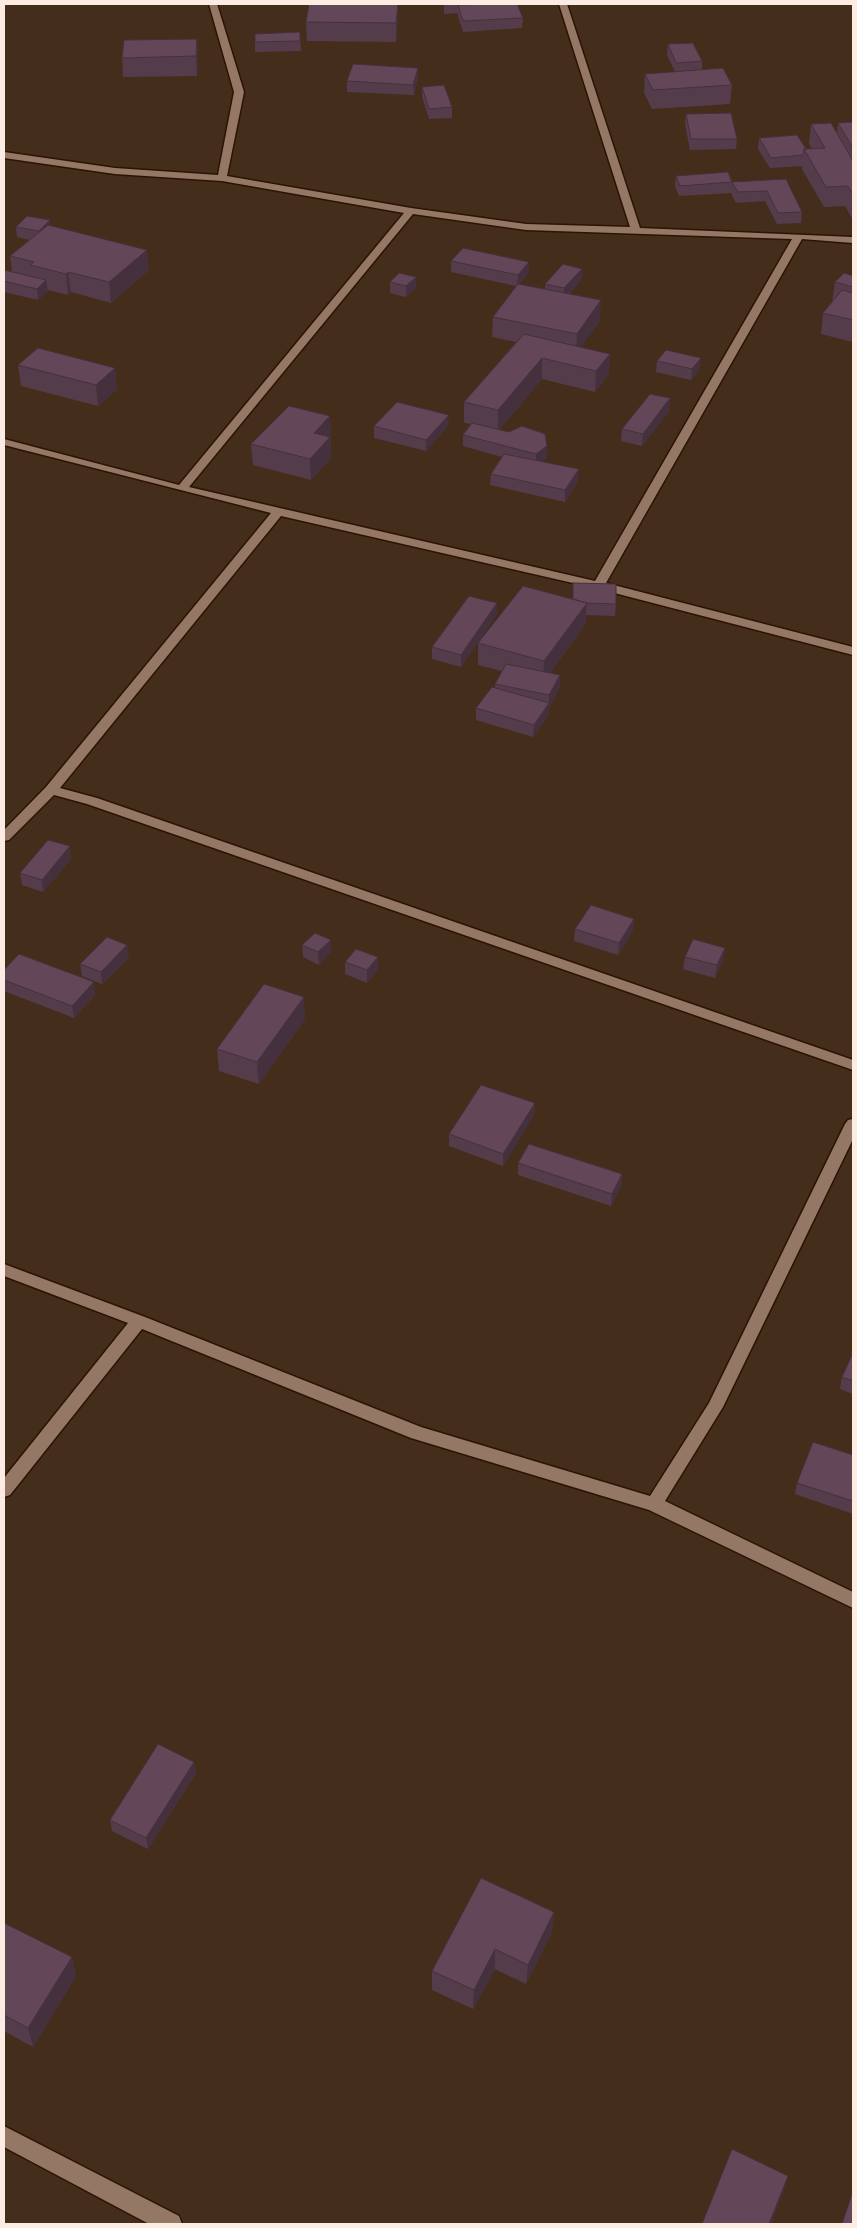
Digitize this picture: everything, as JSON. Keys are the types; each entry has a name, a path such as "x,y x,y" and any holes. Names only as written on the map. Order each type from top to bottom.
{"street":[{"path":"213,4 238,92 222,178"},
{"path":"563,4 636,232"},
{"path":"4,155 115,171 222,178 411,211 526,227 799,236 853,240"},
{"path":"182,489 411,211"},
{"path":"599,585 799,236"},
{"path":"4,442 182,489 578,582 599,585 853,651"},
{"path":"4,837 51,790 279,511"},
{"path":"51,790 92,801 853,1065"},
{"path":"654,1504 715,1407 853,1124"},
{"path":"4,1270 139,1321 417,1433 654,1504 853,1600"},
{"path":"4,1490 139,1321"},
{"path":"4,2136 171,2224"}],"building":[{"path":"309,4 398,4 396,23 306,22"},
{"path":"517,4 523,18 463,21 458,5"},
{"path":"300,32 300,41 255,42 255,34"},
{"path":"197,39 196,56 122,58 124,40"},
{"path":"693,43 702,61 676,63 668,44"},
{"path":"353,64 418,68 413,85 347,81"},
{"path":"723,68 732,85 653,90 645,74"},
{"path":"444,85 452,107 429,109 422,87"},
{"path":"731,113 737,139 691,139 686,114"},
{"path":"853,122 853,148 838,123"},
{"path":"831,123 853,161 853,195 848,186 826,187 804,149 825,148 811,124"},
{"path":"797,135 806,149 804,149 803,155 771,158 759,138"},
{"path":"728,172 732,182 680,186 676,176"},
{"path":"786,179 802,212 778,213 767,191 738,192 732,182"},
{"path":"27,216 50,220 39,231 16,227"},
{"path":"48,225 147,250 109,282 30,265 34,262 10,256"},
{"path":"463,248 529,262 518,275 451,261"},
{"path":"563,264 582,269 564,288 545,284"},
{"path":"4,270 46,280 37,289 4,281"},
{"path":"399,273 416,277 406,286 390,282"},
{"path":"844,273 853,276 853,287 835,282"},
{"path":"518,284 601,300 577,334 493,317"},
{"path":"842,290 853,293 853,320 823,313"},
{"path":"524,334 610,354 596,371 542,358 498,410 464,402"},
{"path":"38,348 115,368 96,385 18,365"},
{"path":"666,350 701,358 692,369 657,361"},
{"path":"650,394 670,398 643,434 622,429"},
{"path":"397,402 449,415 426,440 374,426"},
{"path":"289,406 330,416 314,433 330,437 310,459 251,444"},
{"path":"472,423 509,432 522,426 545,434 547,446 536,454 463,435"},
{"path":"504,454 579,469 565,490 491,474"},
{"path":"573,583 616,584 616,604 587,603 573,599"},
{"path":"523,586 587,603 544,661 478,643"},
{"path":"469,596 497,603 461,655 432,647"},
{"path":"506,664 560,675 549,695 495,684"},
{"path":"492,687 549,703 534,725 476,708"},
{"path":"48,840 70,846 42,880 20,873"},
{"path":"591,905 634,919 619,943 575,929"},
{"path":"315,933 331,940 318,952 302,945"},
{"path":"107,937 127,945 101,972 80,964"},
{"path":"693,939 725,948 717,965 685,957"},
{"path":"356,949 378,957 367,970 345,962"},
{"path":"19,954 94,982 72,1006 4,980 4,970"},
{"path":"264,984 304,997 257,1062 217,1049"},
{"path":"481,1085 535,1103 503,1154 449,1134"},
{"path":"529,1144 622,1174 612,1194 518,1163"},
{"path":"853,1353 853,1381 842,1377"},
{"path":"813,1442 853,1455 853,1501 797,1483"},
{"path":"158,1744 194,1762 146,1838 110,1820"},
{"path":"481,1878 554,1912 528,1965 495,1949 474,1990 432,1971"},
{"path":"4,1923 72,1957 28,2028 4,2015"},
{"path":"732,2149 788,2176 769,2224 702,2224"},
{"path":"853,2191 853,2224 842,2224"}]}
